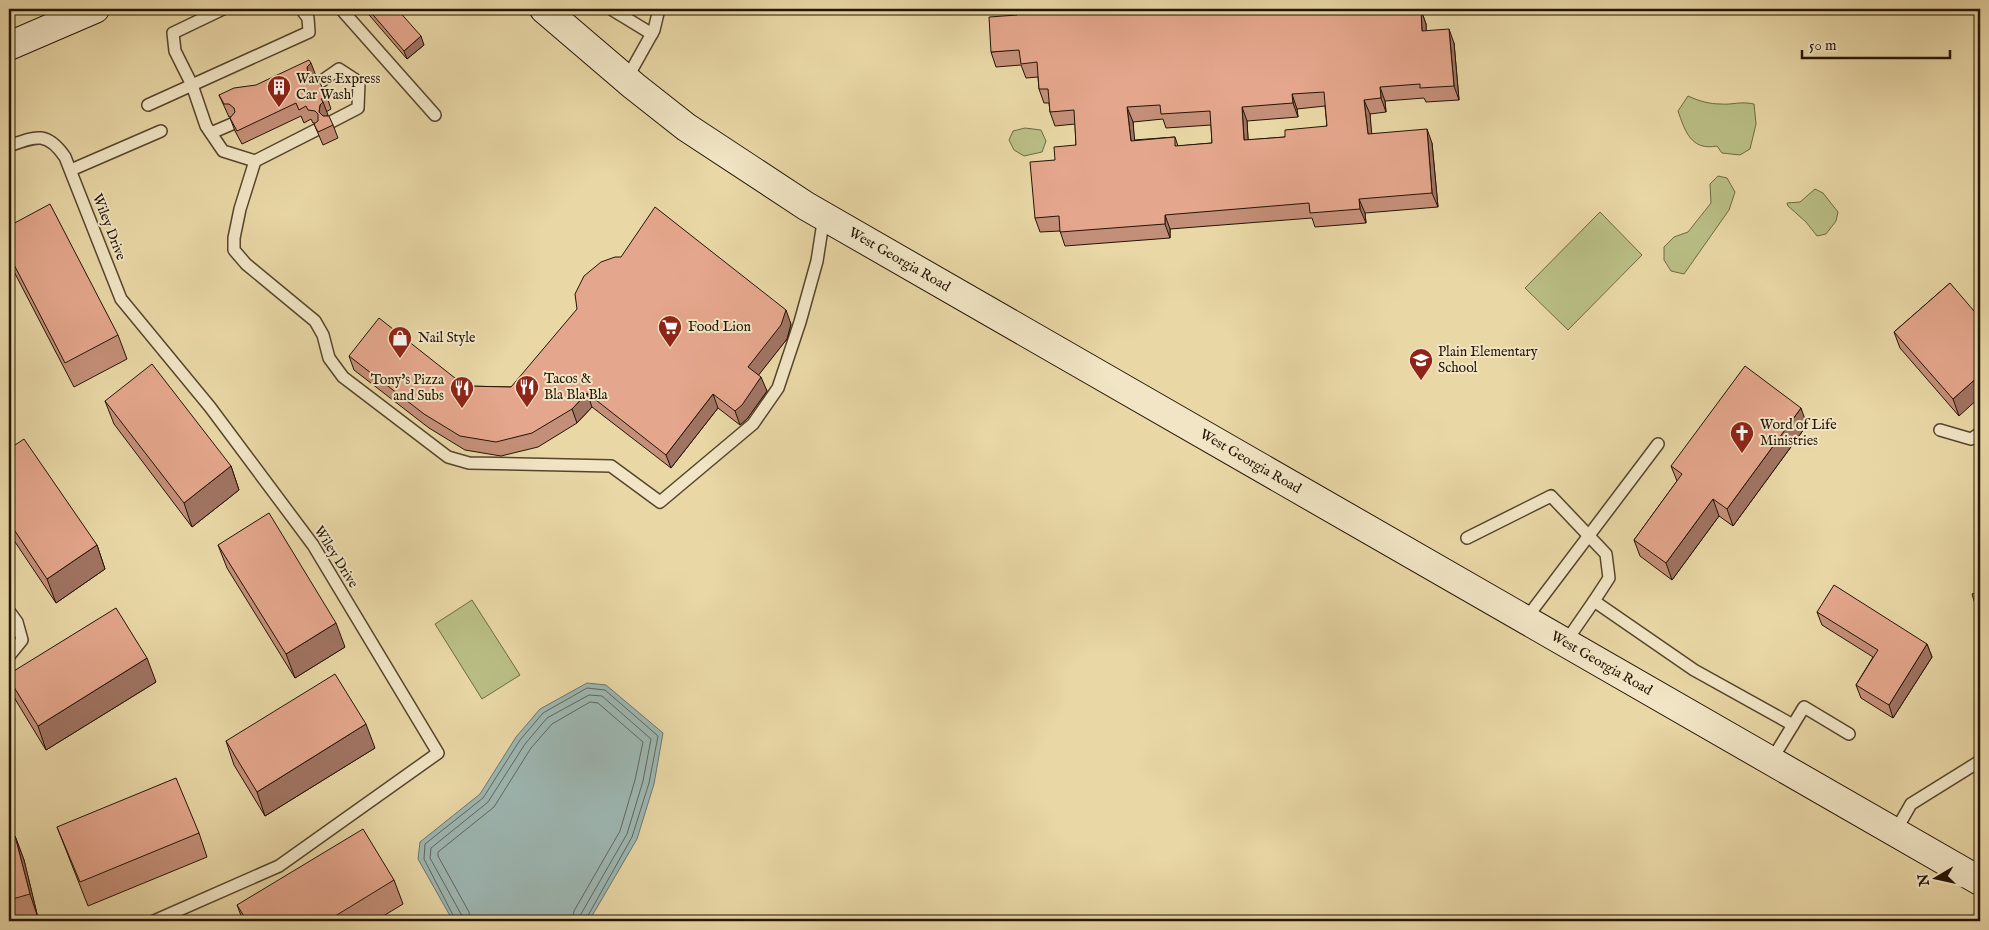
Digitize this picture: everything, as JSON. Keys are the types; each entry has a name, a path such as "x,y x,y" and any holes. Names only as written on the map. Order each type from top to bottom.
{"main road":[{"path":"9,46 95,9"},
{"name":"West Georgia Road","path":"544,9 626,80 686,127 824,216 957,295 1980,881"}],"lane":[{"path":"223,9 173,33 175,51 192,85 206,126 223,151 255,161 316,130"},
{"path":"148,105 309,32 308,18 301,9"},
{"path":"341,9 435,115"},
{"path":"611,9 652,34"},
{"path":"626,80 652,34 658,9"},
{"path":"319,83 339,69 359,82 358,108 331,122"},
{"path":"211,134 232,124"},
{"path":"71,170 161,130"},
{"name":"Wiley Drive","path":"9,146 32,137 48,138 57,145 71,170 121,299 210,407 312,545 438,753 279,866 154,921"},
{"path":"255,161 240,209 234,238 234,250 246,264 315,320 324,335 330,358 343,377 448,457 469,463 611,466 660,502 753,424 778,388 800,322 817,261 824,216"},
{"path":"1940,430 1971,439 1980,434"},
{"path":"1525,620 1658,444"},
{"path":"1468,538 1551,496 1589,535 1606,554 1609,578 1565,643"},
{"path":"1594,601 1694,670 1793,725"},
{"path":"9,611 17,622 22,640 9,656"},
{"path":"1771,761 1804,707 1849,734"},
{"path":"1895,832 1911,804 1980,761"}],"green space":[{"path":"1688,96 1712,103 1754,104 1756,124 1750,149 1740,155 1722,153 1717,146 1708,147 1701,145 1690,138 1683,126 1678,111"},
{"path":"1025,128 1041,130 1046,141 1042,152 1024,156 1014,150 1009,140 1013,131"},
{"path":"1718,176 1727,178 1735,192 1729,210 1684,274 1671,271 1664,260 1664,247 1674,237 1688,232 1711,203 1710,184"},
{"path":"1815,189 1823,193 1838,212 1836,221 1826,234 1817,236 1787,203 1800,202"},
{"path":"1600,212 1642,255 1568,330 1525,288"},
{"path":"472,600 520,675 482,699 435,624"}],"water":[{"path":"587,683 606,685 663,733 654,784 637,839 589,921 453,921 418,859 420,842 480,794 516,737 540,709"}],"building":[{"path":"368,9 397,9 421,36 404,51"},
{"path":"1017,9 1421,10 1422,31 1449,29 1454,86 1420,88 1420,84 1380,87 1381,98 1364,100 1368,134 1427,129 1432,193 1359,199 1360,209 1310,213 1309,203 1165,215 1165,224 1060,232 1059,216 1035,218 1030,162 1055,160 1054,147 1076,145 1074,110 1050,112 1048,89 1039,89 1037,62 1021,64 1019,50 991,52 989,17 1017,15","holes":["1324,92 1327,126 1285,130 1285,137 1244,140 1242,107 1293,103 1292,94","1160,105 1161,114 1210,111 1212,143 1175,146 1175,137 1131,141 1127,107"]},
{"name":"Waves Express Car Wash","path":"309,60 311,63 307,67 308,74 312,77 317,77 327,97 321,99 323,102 320,105 319,112 323,116 329,116 333,125 318,132 314,124 318,121 318,114 315,111 308,110 306,106 299,110 296,103 237,131 230,118 235,112 234,108 229,104 224,104 219,95 234,88 256,85"},
{"path":"50,204 118,335 65,363 9,255 9,226"},
{"name":"Food Lion","path":"655,207 786,310 781,325 748,367 761,377 742,405 735,411 713,394 666,455 587,393 572,409 532,433 496,442 460,436 424,414 349,356 379,318 465,386 511,387 577,309 575,294 584,276 601,262 621,257"},
{"path":"1950,283 1980,318 1980,375 1953,399 1894,332"},
{"path":"152,364 231,466 184,503 105,401"},
{"name":"Word of Life Ministries","path":"1745,366 1801,408 1727,509 1713,499 1666,563 1634,540 1682,474 1671,466"},
{"path":"24,439 97,545 47,579 9,522 9,449"},
{"path":"269,513 336,623 286,654 218,545"},
{"path":"1834,585 1927,644 1889,705 1856,685 1878,650 1817,612"},
{"path":"1980,591 1980,620 1972,594"},
{"path":"116,608 147,658 38,726 9,679 9,674"},
{"path":"335,674 366,724 257,792 226,741"},
{"path":"176,778 199,833 80,882 57,827"},
{"path":"363,829 394,880 327,921 247,921 237,905"},
{"path":"15,836 30,894 9,900 9,838"}],"place":[{"name":"Waves Express Car Wash","path":"279,108"},
{"name":"Food Lion","path":"670,348"},
{"name":"Nail Style","path":"400,359"},
{"name":"Plain Elementary School","path":"1421,381"},
{"name":"Tacos & Bla Bla Bla","path":"527,408"},
{"name":"Tony's Pizza and Subs","path":"462,409"},
{"name":"Word of Life Ministries","path":"1742,454"}]}
